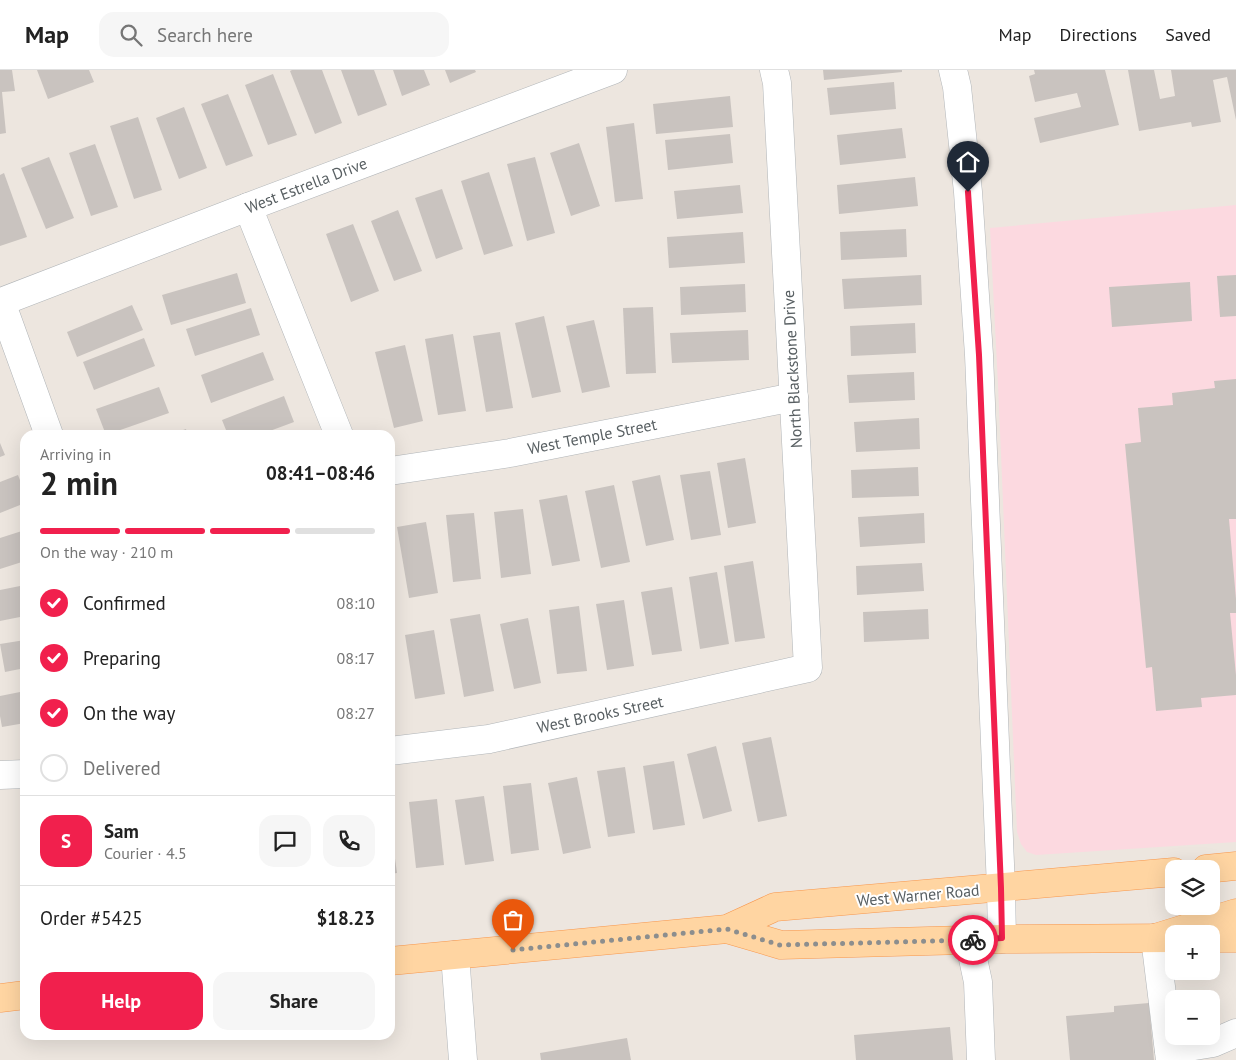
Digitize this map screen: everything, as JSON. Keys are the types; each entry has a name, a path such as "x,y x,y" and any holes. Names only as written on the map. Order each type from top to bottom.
{"main road":[{"path":"1220,868 1236,866"},
{"name":"West Warner Road","path":"395,961 727,929 775,907 1165,873"},
{"name":"West Warner Road","path":"1202,925 1236,913"},
{"name":"West Warner Road","path":"727,929 780,945 1002,938 1165,938"},
{"path":"1220,938 1236,938"},
{"path":"0,998 20,996"}],"street":[{"name":"West Estrella Drive","path":"1,302 613,70"},
{"name":"North Blackstone Drive","path":"774,70 777,93 808,668"},
{"path":"953,70 957,87 968,192 979,355 1002,938"},
{"path":"248,207 337,430"},
{"path":"1,302 47,430"},
{"name":"West Temple Street","path":"395,470 510,453 794,397"},
{"name":"West Brooks Street","path":"395,750 489,738 808,668"},
{"path":"0,775 20,774"},
{"path":"969,940 978,982 981,1060"},
{"path":"454,955 464,1060"},
{"path":"1166,980 1169,1055 1213,1043 1236,1032"}],"shaded area":[{"path":"1236,205 1236,842 1036,855 1027,852 1021,844 1017,832 990,228"}],"building":[{"path":"0,70 12,70 15,91 2,92 6,133 0,134"},
{"path":"37,70 89,70 94,82 48,99"},
{"path":"322,70 342,123 315,134 290,71"},
{"path":"341,70 374,70 387,105 358,116"},
{"path":"393,70 424,70 430,85 402,96"},
{"path":"445,70 475,70 476,72 450,83"},
{"path":"823,70 902,70 902,72 824,80"},
{"path":"1034,70 1105,70 1119,125 1040,143 1034,118 1081,107 1077,93 1035,102 1029,76 1035,74"},
{"path":"1128,70 1154,70 1160,99 1175,96 1171,70 1236,70 1236,120 1227,77 1213,80 1221,122 1192,127 1191,122 1139,131"},
{"path":"273,74 297,135 268,145 245,85"},
{"path":"894,82 896,109 830,115 827,88"},
{"path":"228,94 253,156 226,166 201,104"},
{"path":"730,96 733,127 656,134 653,104"},
{"path":"184,107 207,168 179,179 156,118"},
{"path":"138,117 162,190 134,199 110,126"},
{"path":"634,123 643,199 615,202 606,127"},
{"path":"902,128 906,158 840,165 837,135"},
{"path":"730,134 733,163 668,170 665,140"},
{"path":"579,143 600,206 571,216 550,153"},
{"path":"95,144 118,207 91,216 69,153"},
{"path":"49,157 74,218 46,229 21,168"},
{"path":"535,157 555,233 527,241 507,164"},
{"path":"489,172 513,246 484,255 461,181"},
{"path":"4,173 27,237 0,246 0,175"},
{"path":"915,177 918,206 839,214 837,185"},
{"path":"740,185 743,213 677,219 674,191"},
{"path":"442,189 463,249 436,259 415,198"},
{"path":"398,210 422,271 394,281 371,221"},
{"path":"353,224 379,291 351,302 326,234"},
{"path":"906,229 907,257 841,260 840,232"},
{"path":"743,232 745,263 669,268 667,237"},
{"path":"237,273 246,303 171,325 162,295"},
{"path":"921,275 922,305 844,309 842,279"},
{"path":"1236,275 1236,316 1220,317 1217,276"},
{"path":"1190,282 1192,321 1112,327 1109,287"},
{"path":"745,284 746,312 681,315 680,287"},
{"path":"132,305 143,330 77,357 67,332"},
{"path":"653,307 656,373 626,374 623,308"},
{"path":"251,308 260,335 195,356 186,329"},
{"path":"544,316 561,392 532,398 515,323"},
{"path":"594,320 610,387 582,393 566,326"},
{"path":"915,323 916,353 851,356 850,326"},
{"path":"748,330 749,360 672,363 670,333"},
{"path":"500,332 513,408 486,412 473,336"},
{"path":"453,334 466,411 438,415 425,339"},
{"path":"144,338 155,366 94,390 83,362"},
{"path":"405,345 423,421 394,428 375,352"},
{"path":"263,352 274,380 211,403 201,375"},
{"path":"914,372 915,400 849,403 847,375"},
{"path":"1236,379 1236,519 1229,519 1236,599 1236,613 1230,613 1236,695 1201,698 1202,707 1156,711 1152,667 1146,668 1125,444 1141,442 1138,408 1173,405 1172,393 1215,388 1214,381"},
{"path":"159,387 169,413 120,430 104,430 96,409"},
{"path":"284,396 294,422 272,430 226,430 222,420"},
{"path":"919,418 920,449 856,452 854,422"},
{"path":"0,443 5,455 0,457"},
{"path":"745,458 756,523 728,528 717,463"},
{"path":"918,467 919,496 852,498 851,470"},
{"path":"710,471 721,535 691,540 680,475"},
{"path":"18,475 20,480 20,505 0,513 0,482"},
{"path":"660,475 674,540 646,546 632,481"},
{"path":"614,485 630,562 601,568 585,491"},
{"path":"567,495 580,561 552,566 539,500"},
{"path":"523,509 531,574 501,578 494,512"},
{"path":"474,513 481,579 453,582 446,515"},
{"path":"924,513 925,543 860,547 858,517"},
{"path":"426,522 438,593 409,598 397,527"},
{"path":"20,532 20,563 0,569 0,538"},
{"path":"753,561 765,638 735,642 724,566"},
{"path":"922,563 924,591 857,595 856,566"},
{"path":"717,572 729,644 700,649 689,577"},
{"path":"20,586 20,617 0,621 0,590"},
{"path":"672,587 682,651 652,655 641,592"},
{"path":"624,600 634,666 607,670 596,604"},
{"path":"579,606 587,671 557,674 549,610"},
{"path":"928,609 929,639 864,642 863,612"},
{"path":"480,614 494,691 464,697 450,619"},
{"path":"528,618 541,683 514,689 500,624"},
{"path":"434,630 445,694 415,699 405,635"},
{"path":"20,641 20,669 5,672 0,644"},
{"path":"20,692 20,724 2,727 0,696"},
{"path":"771,737 787,816 758,822 742,743"},
{"path":"716,746 732,811 703,819 687,754"},
{"path":"674,761 685,825 653,830 643,766"},
{"path":"625,767 635,833 608,837 597,771"},
{"path":"577,777 591,848 563,854 548,783"},
{"path":"531,783 539,850 511,854 503,786"},
{"path":"484,796 494,861 465,865 455,800"},
{"path":"437,799 444,865 416,868 409,802"},
{"path":"1149,1003 1154,1060 1070,1060 1066,1016 1114,1012 1114,1006"},
{"path":"950,1027 953,1060 856,1060 854,1035"},
{"path":"627,1038 631,1060 541,1060 540,1053"}],"way so far":[{"path":"513,950 727,929 780,945 973,940"}],"route":[{"path":"968,192 979,355 1002,938 973,940"}]}
